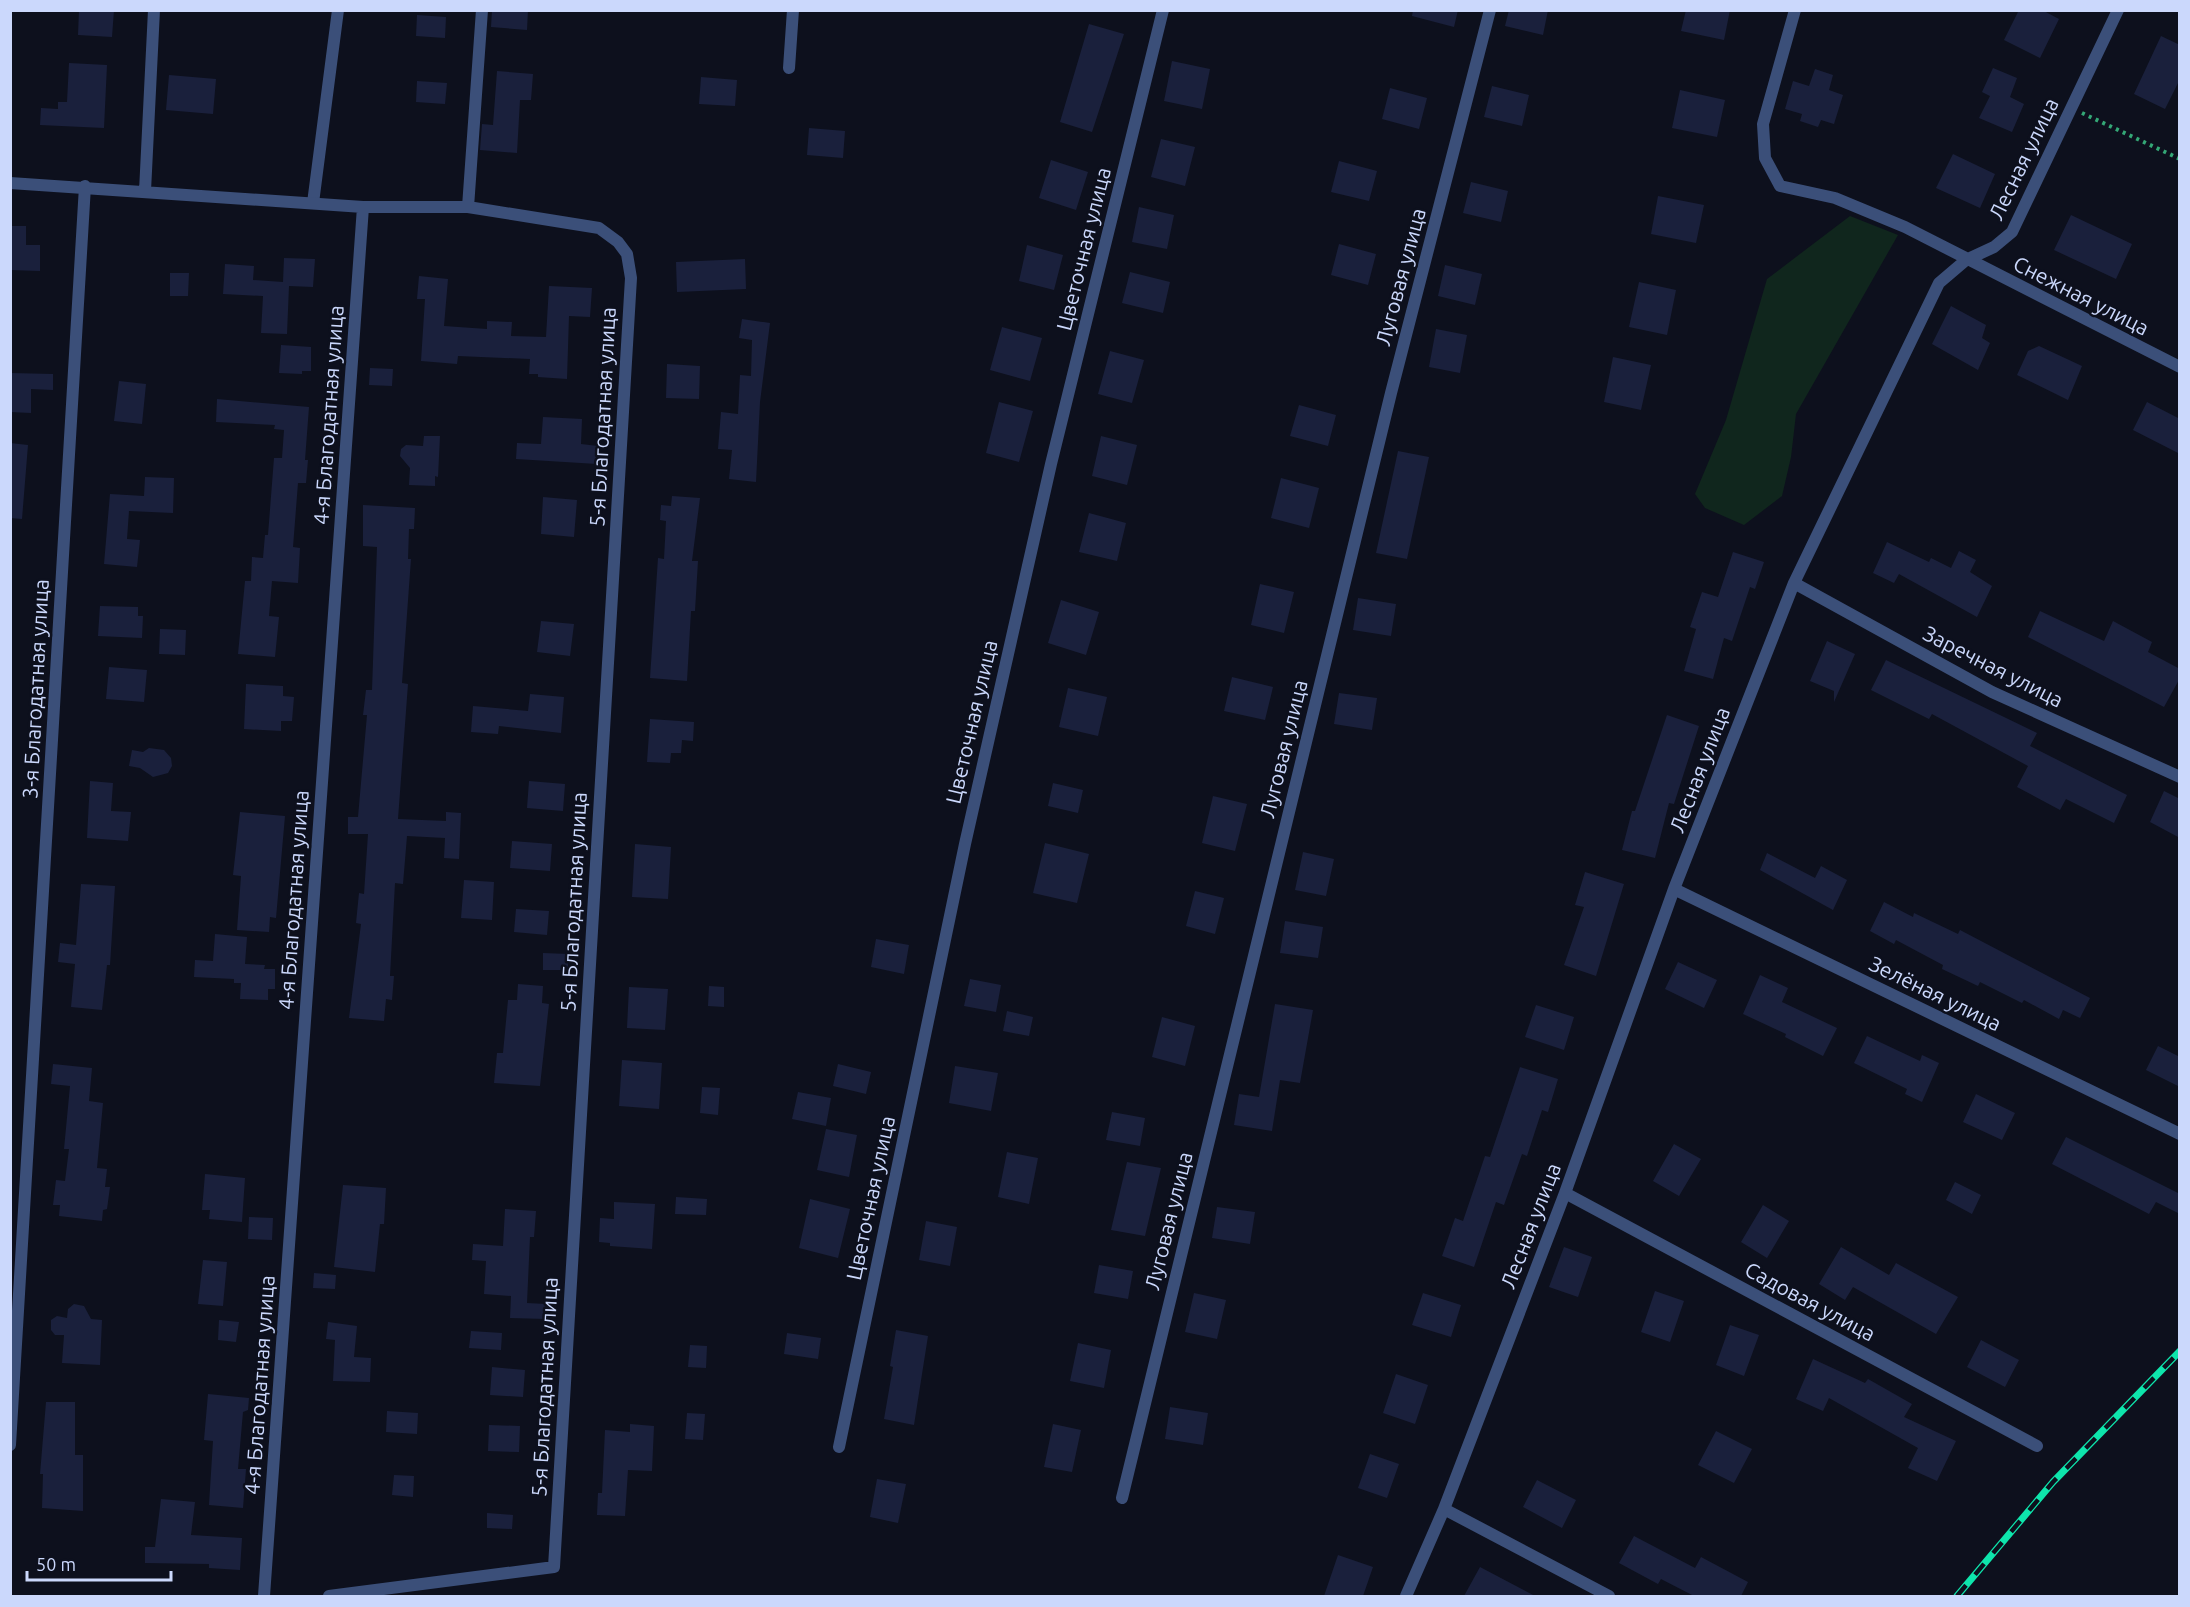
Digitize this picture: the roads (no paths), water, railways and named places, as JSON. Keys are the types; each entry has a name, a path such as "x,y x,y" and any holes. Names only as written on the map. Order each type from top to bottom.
{"street":[{"path":"145,191 154,10"},
{"path":"314,203 338,10"},
{"path":"10,183 86,186 363,207 468,207 482,10"},
{"path":"789,68 793,10"},
{"name":"Цветочная улица","path":"839,1447 964,844 1051,464 1163,10"},
{"name":"Луговая улица","path":"1122,1498 1391,393 1490,10"},
{"name":"Снежная улица","path":"1795,10 1763,124 1765,158 1780,186 1835,198 1905,227 2180,368"},
{"name":"Лесная улица","path":"1406,1596 1444,1509 1565,1193 1674,889 1794,583 1939,284 1966,260 1994,247 2012,232 2118,10"},
{"name":"3-я Благодатная улица","path":"10,1445 86,186"},
{"name":"4-я Благодатная улица","path":"264,1596 363,207"},
{"name":"5-я Благодатная улица","path":"329,1596 554,1567 631,278 627,254 618,242 599,228 468,207"},
{"name":"Заречная улица","path":"1794,583 1992,692 2180,777"},
{"name":"Зелёная улица","path":"1674,889 2180,1134"},
{"name":"Садовая улица","path":"1565,1193 2037,1446"},
{"path":"1444,1509 1609,1596"}],"railway":[{"path":"1957,1596 2053,1482 2180,1351"}]}
